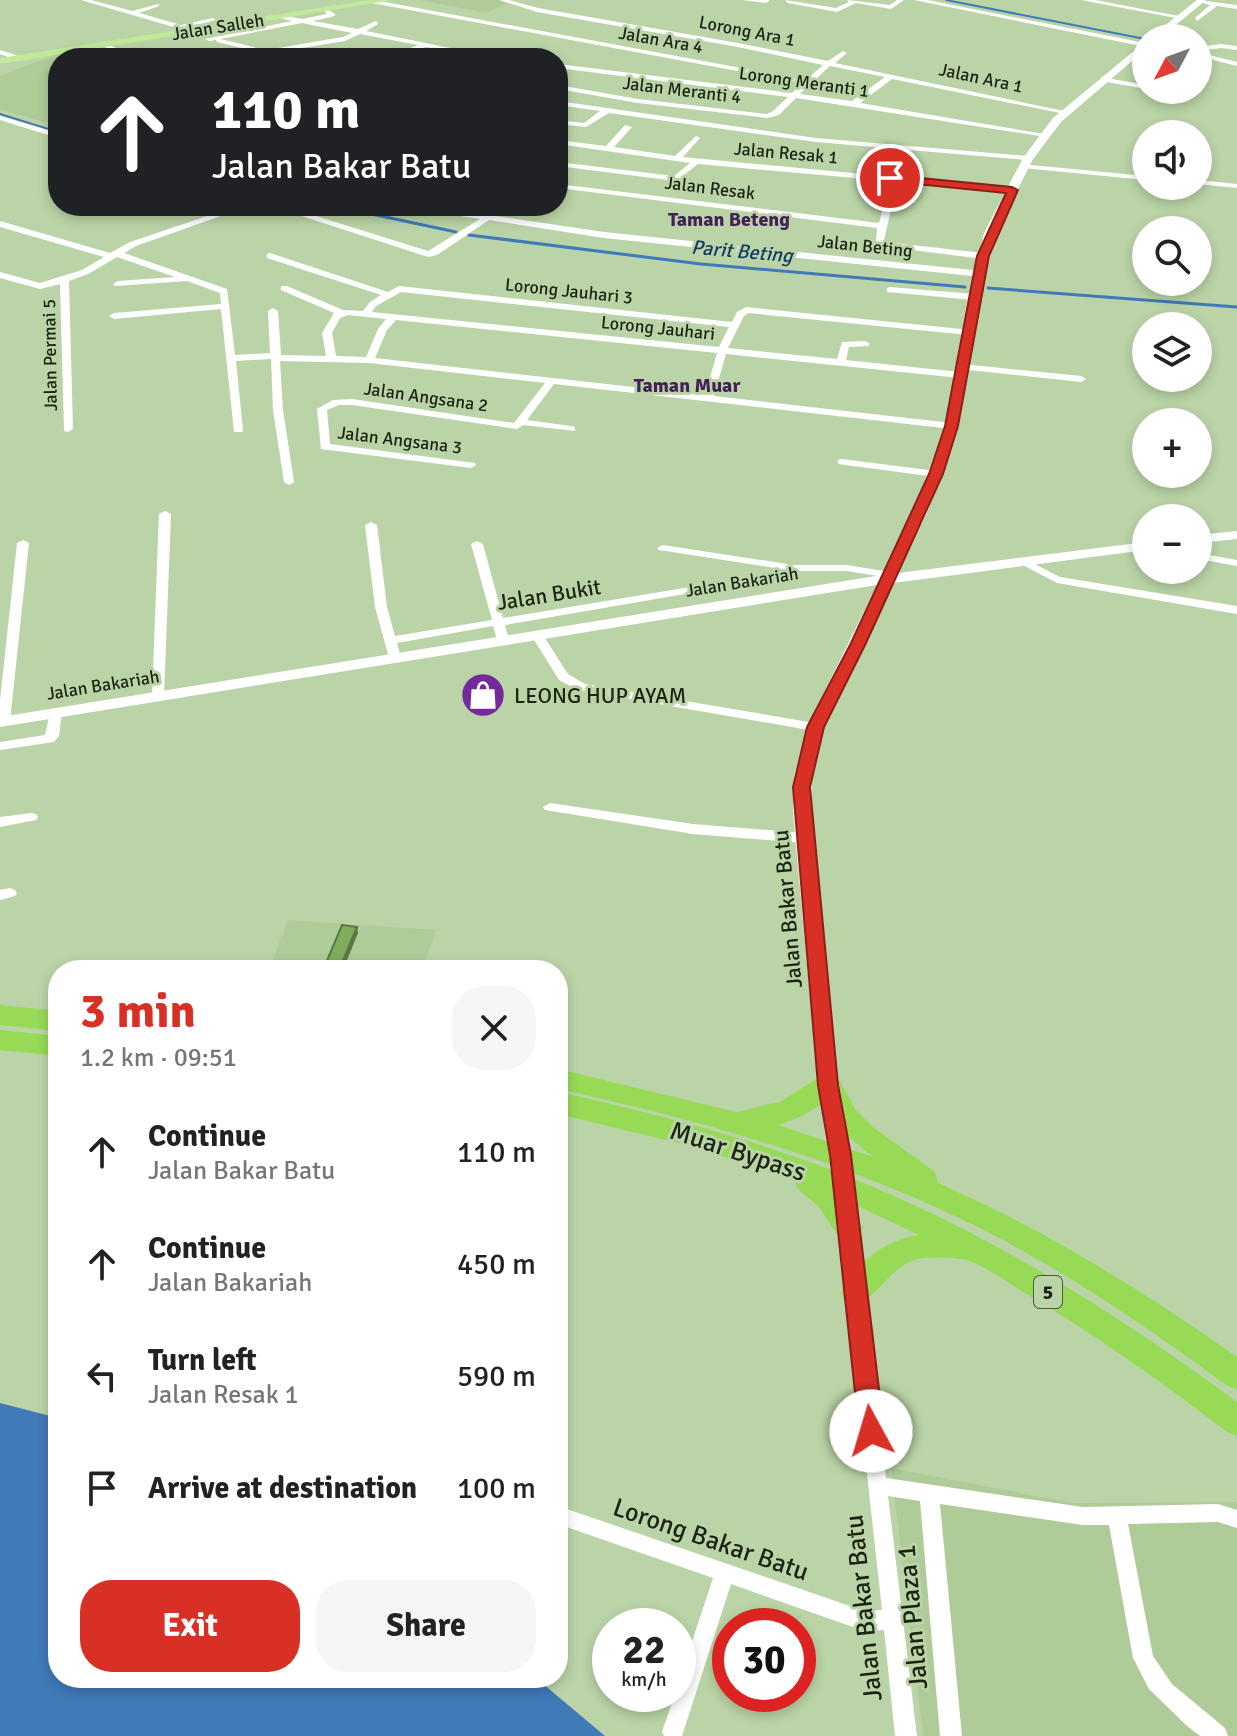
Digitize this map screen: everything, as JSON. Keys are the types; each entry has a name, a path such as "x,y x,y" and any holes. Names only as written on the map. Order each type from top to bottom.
{"highway":[{"path":"0,1015 48,1020"},
{"path":"0,1040 48,1045"},
{"name":"Muar Bypass","path":"568,1081 731,1119 840,1155 975,1213 1075,1266 1182,1335 1237,1375"},
{"path":"731,1119 785,1114 805,1104 828,1085 845,1117 864,1136 975,1213"},
{"name":"Muar Bypass","path":"568,1105 664,1126 780,1163 922,1222 1053,1294 1237,1421"},
{"path":"780,1163 821,1192 848,1227"},
{"path":"856,1293 871,1272 899,1250 931,1244 972,1250"}],"main road":[{"name":"Jalan Salleh","path":"104,48 188,30 389,0"},
{"path":"1172,24 1201,1"},
{"name":"Jalan Salleh","path":"0,61 48,54"},
{"path":"888,577 936,474 952,426 983,256 1012,190 1026,162 1065,112 1132,56"},
{"path":"1212,538 1237,535"},
{"name":"Jalan Bakariah","path":"2,721 888,577 1132,548"},
{"name":"Jalan Bakar Batu","path":"844,1188 828,1085 801,787 815,727 859,643 888,577"}],"street":[{"path":"84,0 134,13 209,39 248,48"},
{"name":"Lorong Ara 1","path":"502,0 891,76"},
{"path":"745,0 766,1"},
{"path":"777,6 788,0 839,10 853,0 891,7"},
{"path":"879,15 901,0"},
{"path":"917,0 1132,42"},
{"path":"1084,0 1181,17"},
{"path":"1201,1 1237,7"},
{"name":"Jalan Ara 4","path":"374,2 806,82"},
{"path":"1197,19 1215,4"},
{"path":"134,13 157,5"},
{"path":"209,39 333,15 326,10"},
{"path":"282,17 445,48"},
{"path":"188,30 213,20"},
{"path":"290,48 345,39 376,23"},
{"path":"605,47 632,27"},
{"path":"416,48 425,44"},
{"path":"1212,48 1237,48"},
{"path":"0,52 16,58"},
{"path":"795,96 806,82 843,53"},
{"path":"1212,56 1237,64"},
{"name":"Lorong Meranti 1","path":"568,67 853,104 1046,135"},
{"path":"575,91 598,71"},
{"path":"853,104 891,76"},
{"name":"Jalan Ara 1","path":"891,76 1065,112"},
{"path":"1104,79 1132,84"},
{"name":"Jalan Meranti 4","path":"568,89 762,116 776,113 795,96"},
{"path":"568,105 816,140 1132,176"},
{"path":"568,123 586,125 606,111"},
{"path":"0,118 48,133"},
{"path":"608,149 628,127"},
{"path":"677,158 696,138"},
{"name":"Jalan Resak 1","path":"568,143 696,161 1012,190"},
{"path":"568,151 574,144"},
{"path":"624,172 641,153"},
{"path":"568,164 676,179 696,161"},
{"path":"984,187 990,176"},
{"path":"1212,183 1237,186"},
{"name":"Jalan Resak","path":"568,187 765,215 882,226"},
{"path":"602,207 613,192"},
{"path":"883,208 887,210 880,241 884,244 983,256"},
{"path":"0,275 40,286 64,280 142,241 216,216"},
{"path":"307,216 428,254 487,218"},
{"name":"Jalan Beting","path":"474,216 616,236 982,274"},
{"path":"0,224 116,256 224,291 238,430"},
{"path":"270,256 386,294 366,314"},
{"path":"118,284 191,279"},
{"name":"Jalan Permai 5","path":"64,280 68,429"},
{"name":"Lorong Jauhari","path":"284,288 346,313 841,363 1081,379"},
{"name":"Lorong Jauhari 3","path":"386,294 399,289 735,325"},
{"path":"890,290 974,297"},
{"path":"114,316 224,306"},
{"name":"Lorong Jauhari","path":"735,325 742,312 750,310 968,332"},
{"path":"273,311 278,410 289,482"},
{"path":"331,357 328,330 346,313"},
{"path":"369,360 383,329 393,317"},
{"path":"709,397 722,351 735,325"},
{"path":"841,363 845,344 865,344"},
{"path":"230,358 331,357 369,360 952,426"},
{"path":"519,424 552,380"},
{"name":"Jalan Angsana 2","path":"325,447 322,409 343,401 519,424"},
{"path":"519,424 571,429"},
{"name":"Jalan Angsana 3","path":"325,447 471,465"},
{"path":"842,462 936,474"},
{"path":"158,696 165,514"},
{"path":"371,525 381,607 395,658"},
{"path":"2,721 23,543"},
{"path":"477,544 503,640"},
{"path":"663,548 794,568 847,568 888,577"},
{"path":"1212,559 1237,563"},
{"path":"1023,561 1057,580 1237,610"},
{"name":"Jalan Bukit","path":"391,640 714,586"},
{"path":"666,594 673,613"},
{"path":"537,635 563,677 582,687 815,727"},
{"path":"0,746 49,739 53,736 56,713"},
{"path":"550,807 693,829 804,838"},
{"path":"0,822 31,817"},
{"name":"Jalan Bakar Batu","path":"844,1188 906,1736"},
{"path":"878,1486 1083,1516 1218,1513 1237,1519"},
{"name":"Jalan Plaza 1","path":"929,1493 951,1736"},
{"path":"1117,1515 1143,1658 1151,1677 1162,1692 1217,1736"},
{"name":"Lorong Bakar Batu","path":"568,1518 850,1616 869,1621 893,1620"},
{"path":"673,1732 725,1571"}],"shaded area":[{"path":"420,0 499,0 507,3 486,13"},
{"path":"48,59 48,123 0,109 0,76"},
{"path":"288,920 436,930 426,960 273,960"},
{"path":"891,1468 1072,1503 1237,1502 1237,1736 923,1736"}],"water":[{"path":"0,1403 48,1415 48,1688 548,1688 605,1736 0,1736"}],"building":[{"path":"342,925 357,927 343,960 327,960"}],"waterway":[{"path":"946,0 1132,36"},
{"name":"Parit Beting","path":"0,114 48,129"},
{"name":"Parit Beting","path":"381,216 456,232"},
{"name":"Parit Beting","path":"469,235 701,264 965,287"},
{"name":"Parit Beting","path":"988,288 1237,307"}],"place":[{"name":"LEONG HUP AYAM","path":"483,695"}],"district":[{"name":"Taman Beteng","path":"729,219"},
{"name":"Taman Muar","path":"687,385"}],"route":[{"path":"871,1431 840,1155 828,1085 801,787 815,727 859,643 936,474 952,426 983,256 990,233 1012,190 890,178"}]}
